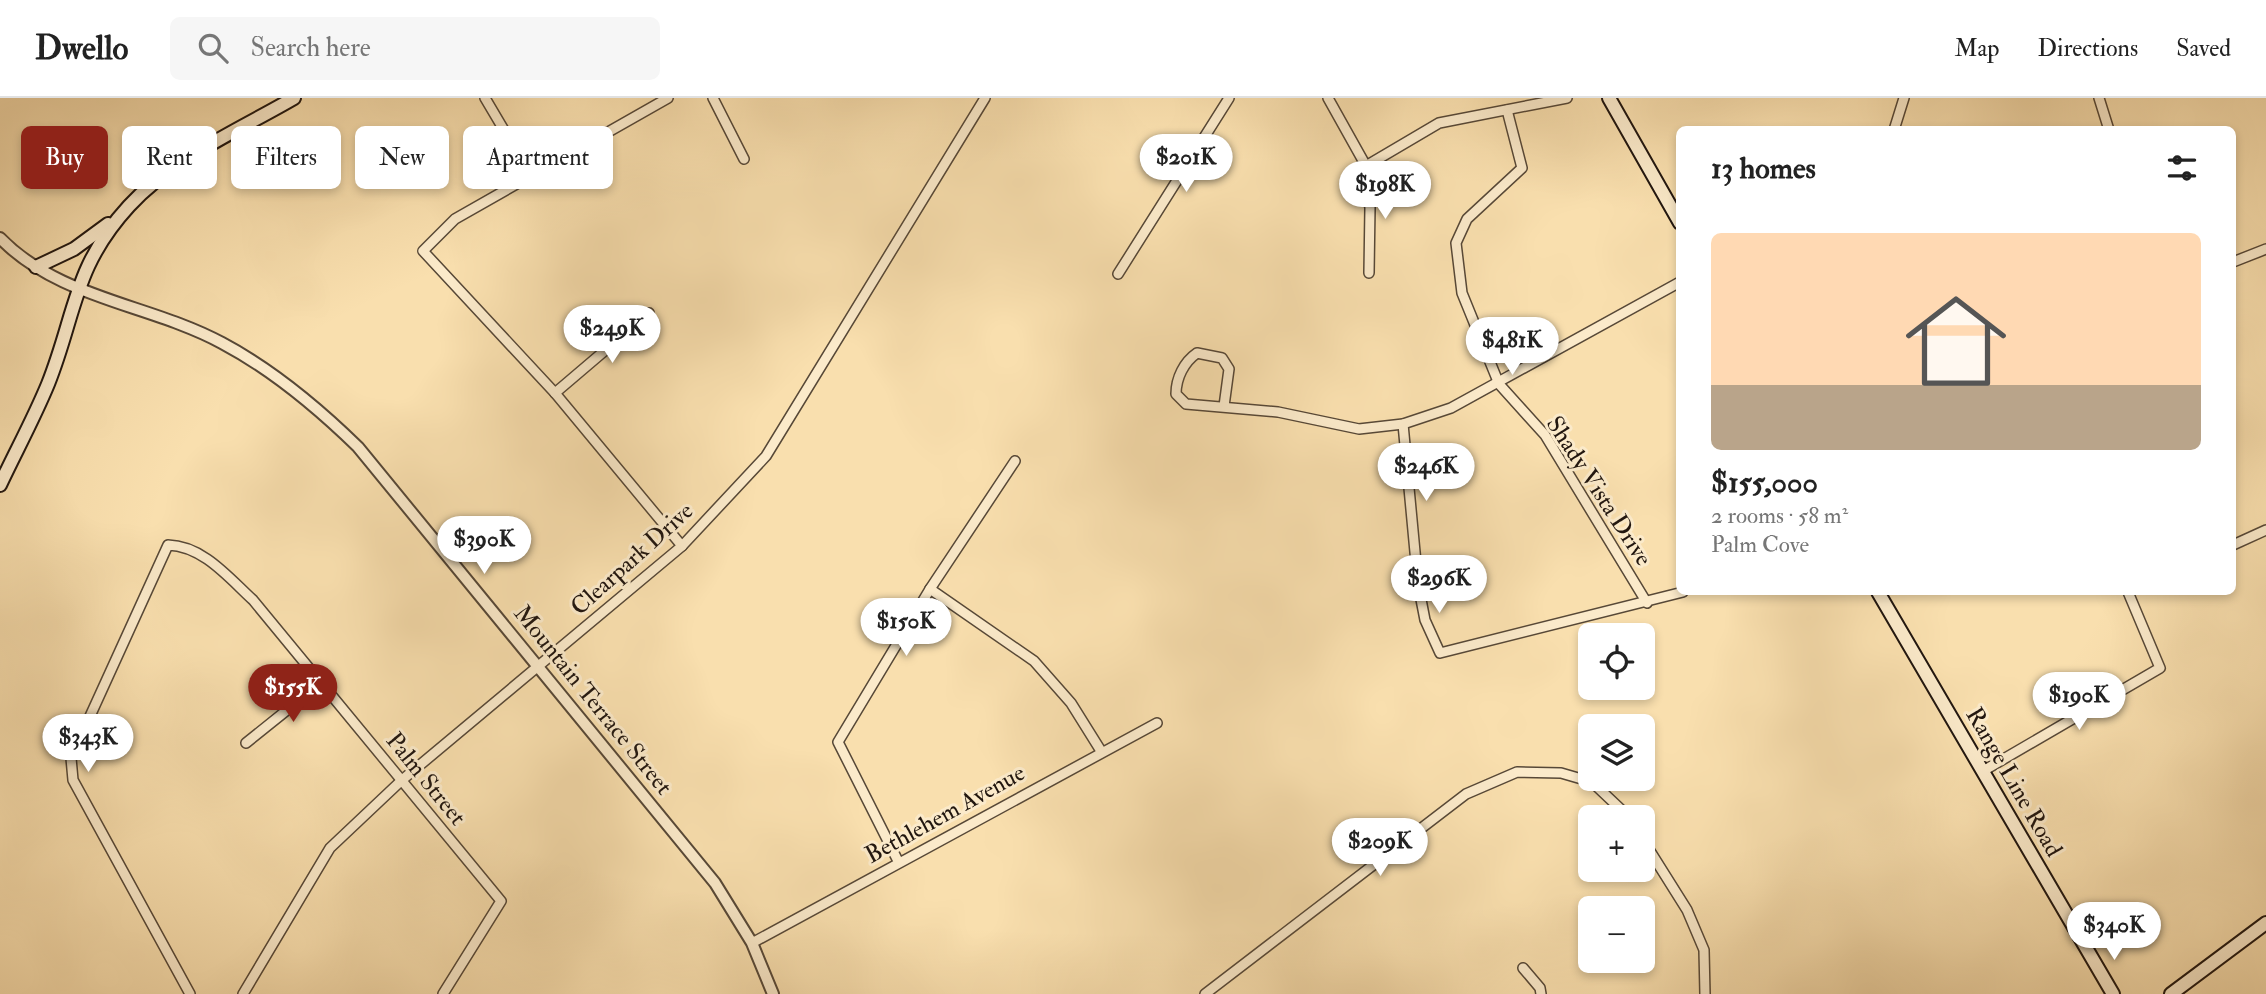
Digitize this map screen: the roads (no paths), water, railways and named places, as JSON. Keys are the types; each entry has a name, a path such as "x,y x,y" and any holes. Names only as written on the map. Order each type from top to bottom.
{"main road":[{"path":"36,267 74,249 122,214 168,173 294,98"},
{"path":"1609,98 1676,216"},
{"path":"0,485 48,382 77,288 90,259 122,214"},
{"name":"Range Line Road","path":"1880,595 2113,994"},
{"path":"2171,994 2266,923"}],"street":[{"path":"485,98 502,126"},
{"path":"613,128 668,98"},
{"path":"713,98 744,159"},
{"name":"Clearpark Drive","path":"243,994 330,848 402,780 682,546 766,456 985,98"},
{"path":"1118,274 1229,98"},
{"path":"1328,98 1366,166 1362,184 1370,207 1369,273"},
{"path":"1366,166 1439,123 1567,98"},
{"path":"1895,126 1904,98"},
{"path":"2099,98 2108,126"},
{"name":"Shady Vista Drive","path":"1507,110 1522,168 1467,219 1456,243 1462,293 1499,384 1545,435 1647,603"},
{"path":"505,189 455,219 423,251 555,393 682,546"},
{"name":"Mountain Terrace Street","path":"0,238 36,267 77,288 220,342 310,401 358,447 715,883 752,943 773,994"},
{"path":"2236,261 2266,249"},
{"path":"1224,406 1229,369 1222,358 1197,353 1188,359 1176,384 1176,394 1186,404 1278,412 1359,429 1403,424 1451,408 1499,384 1676,284"},
{"path":"555,393 649,313"},
{"path":"1403,424 1418,584 1425,620 1440,653 1676,594"},
{"path":"898,861 838,742 930,589 1015,461"},
{"path":"2236,544 2266,530"},
{"name":"Palm Street","path":"190,994 73,780 71,758 168,545 186,546 212,562 253,600 501,901 443,994"},
{"path":"930,589 1034,661 1071,703 1101,751"},
{"path":"1983,771 2160,668 2131,595"},
{"path":"246,743 322,682"},
{"name":"Bethlehem Avenue","path":"752,943 898,861 1157,723"},
{"path":"1205,994 1466,794 1517,772 1561,773 1592,782 1616,805"},
{"path":"1655,859 1687,910 1704,950 1705,994"},
{"path":"1523,968 1541,994"}]}
